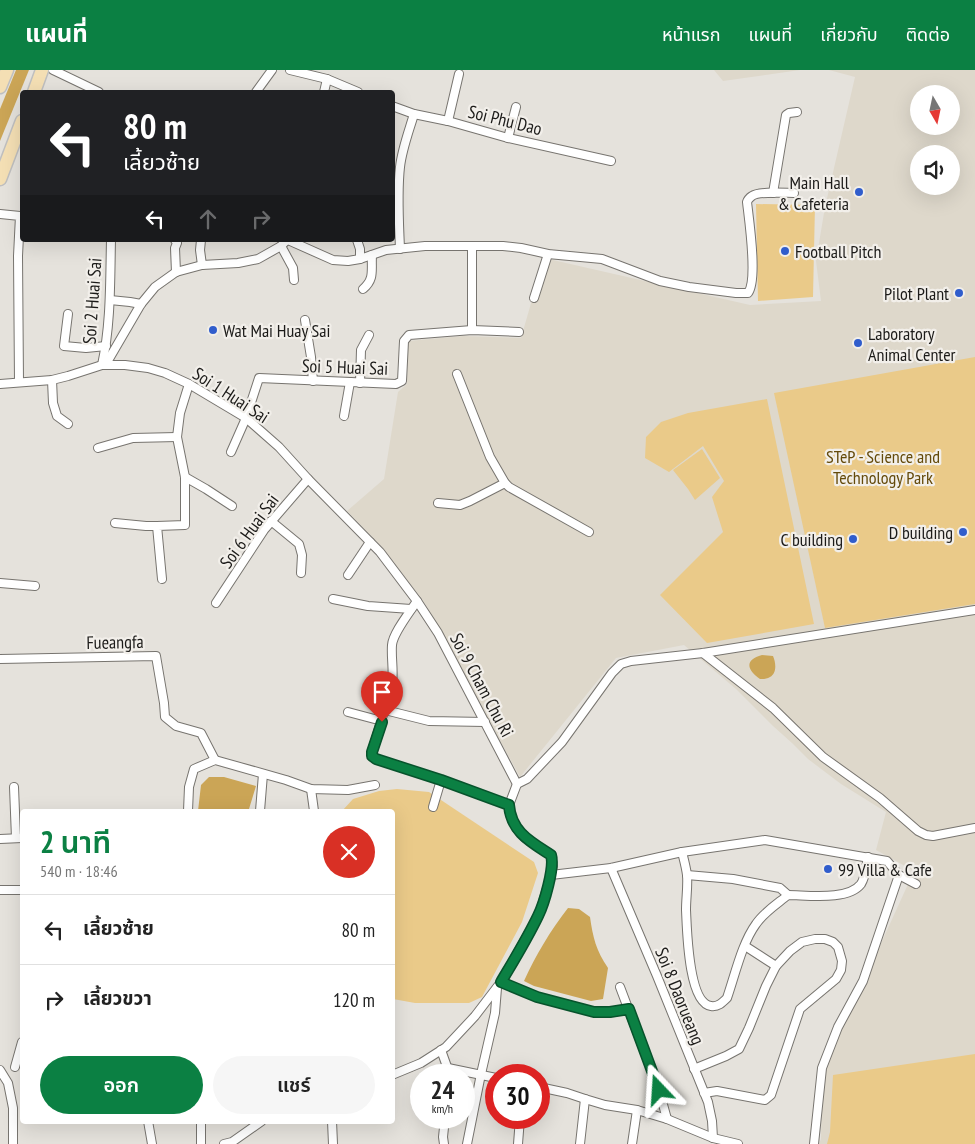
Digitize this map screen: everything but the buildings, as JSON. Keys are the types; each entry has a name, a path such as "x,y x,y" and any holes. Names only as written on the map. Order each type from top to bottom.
{"main road":[{"path":"0,88 7,70"},
{"path":"35,90 42,70"},
{"path":"0,179 20,126"}],"street":[{"path":"53,70 94,90"},
{"path":"257,90 272,70"},
{"path":"290,70 327,79 353,90"},
{"path":"448,121 459,74"},
{"path":"324,90 327,79"},
{"name":"Soi Phu Dao","path":"395,107 414,114 448,121 508,138 611,160"},
{"path":"508,138 516,107"},
{"path":"773,193 786,115 797,112"},
{"path":"400,249 396,165 404,148 414,114"},
{"path":"292,242 333,260 348,261 360,260 386,250 425,246 503,246 522,248 548,254 602,259 660,280 689,288 748,293 751,288 752,268 747,202 754,195 794,193"},
{"path":"0,214 20,216 18,256 19,382"},
{"name":"Soi 2 Huai Sai","path":"104,364 110,300 111,242"},
{"path":"176,242 176,272"},
{"path":"201,242 202,265"},
{"path":"104,364 141,304 155,287 176,272 202,265 238,263 258,259 285,242"},
{"path":"358,242 360,260"},
{"path":"281,246 293,268 294,280"},
{"path":"472,246 472,330"},
{"path":"534,298 548,254"},
{"path":"362,290 370,282 372,255"},
{"path":"110,300 141,304"},
{"path":"68,314 64,346 86,348 106,346"},
{"path":"305,320 313,381"},
{"name":"Soi 5 Huai Sai","path":"246,418 259,378 396,384 402,380 404,341 409,335 472,330 519,332"},
{"path":"360,383 361,350 369,335"},
{"name":"Soi 1 Huai Sai","path":"0,384 52,380 104,364 148,368 165,373 189,384 246,418 280,447 308,480 380,552 417,601"},
{"path":"458,374 490,457 505,483 589,532"},
{"path":"52,380 53,403 57,416 68,424"},
{"path":"344,416 350,382"},
{"path":"115,523 146,526 185,525 184,477 176,436 180,413 189,384"},
{"path":"231,452 246,418"},
{"path":"98,448 133,438 176,436"},
{"path":"184,477 206,488 232,506"},
{"name":"Soi 6 Huai Sai","path":"216,603 264,530 308,480"},
{"path":"438,503 460,505 505,483"},
{"path":"271,521 299,544 302,555 301,574"},
{"path":"157,526 162,579"},
{"path":"348,575 370,542"},
{"path":"0,583 35,586"},
{"path":"333,599 368,606 411,609"},
{"path":"417,601 394,636 392,644 394,673 392,684 372,756 509,805"},
{"name":"Soi 9 Cham Chu Ri","path":"417,601 438,633 517,784"},
{"path":"395,1074 421,1063 442,1050 475,1016 499,985 539,915 552,875 551,855 525,838 517,829 509,811 509,805 517,784 526,779 562,742 612,673 621,664 975,610"},
{"path":"703,653 773,708 823,757 880,798 918,831 933,836 975,828"},
{"name":"Fueangfa","path":"0,660 156,656 165,717 176,726 201,733 215,760"},
{"path":"385,710 428,721 485,722"},
{"path":"348,712 382,722"},
{"path":"188,809 189,787 194,769 215,760 286,780 311,790 348,790 374,785"},
{"path":"260,809 263,774"},
{"path":"433,807 441,780"},
{"path":"0,839 19,838 14,787"},
{"path":"311,790 314,809"},
{"path":"552,875 611,868 682,852 765,840 887,861 899,876 916,884"},
{"path":"682,852 687,875 688,948 694,984 702,1002 707,1006 722,1004 727,998 745,946 756,925 765,914 788,895 833,895 844,894 853,890 860,885 865,876 868,857"},
{"name":"Soi 8 Daorueang","path":"611,868 708,1102 714,1138"},
{"path":"687,875 733,879 780,888 788,895"},
{"path":"814,1144 822,1068 838,1027 863,981 899,876"},
{"path":"0,890 20,890"},
{"path":"694,1069 739,1049 776,966 790,951 802,942 815,939 825,939 833,942 838,947 842,961 841,970 836,979 800,1009 771,1095 765,1100 717,1091 704,1093"},
{"path":"745,946 776,966"},
{"path":"499,985 594,1012 629,1009"},
{"path":"467,1144 499,985"},
{"path":"620,987 659,1090 667,1119"},
{"path":"442,1050 447,1064"},
{"path":"13,1144 13,1108 8,1082 1,1071 19,1066"},
{"path":"475,1073 485,1075"},
{"path":"550,1089 605,1105 637,1110 667,1119 714,1138 738,1144"},
{"path":"580,1144 585,1099"},
{"path":"632,1144 637,1110"},
{"path":"149,1124 152,1144"},
{"path":"201,1124 201,1144"},
{"path":"229,1143 258,1124"},
{"path":"332,1124 333,1144"},
{"path":"444,1129 444,1144"},
{"path":"518,1144 519,1129"}],"shaded area":[{"path":"16,70 29,70 0,141 0,109"},
{"path":"714,70 800,70 723,81"},
{"path":"829,70 975,70 975,1144 819,1144 821,1139 822,1073 914,871 876,850 886,812 841,784 808,759 736,689 684,645 616,658 520,777 426,605 383,548 347,511 384,479 398,392 407,384 408,341 463,336 521,338 544,258 750,305 821,301 816,261 825,207 855,77"},
{"path":"762,655 773,656 775,662 774,673 767,679 760,679 752,672 749,666 752,660"},
{"path":"209,777 224,777 256,786 249,809 198,809 201,785"},
{"path":"568,908 579,909 590,917 596,944 608,968 603,999 591,1001 534,986 524,981 544,943"}],"green space":[{"name":"Football Pitch","path":"756,204 815,205 813,297 758,301"},
{"name":"STeP - Science and Technology Park","path":"975,357 975,604 825,628 774,393"},
{"path":"767,399 814,624 707,643 660,595 723,532 712,497 724,481 703,446 669,472 645,458 646,437 661,422 688,413"},
{"path":"702,449 720,478 695,500 673,470"},
{"path":"397,789 429,792 534,862 538,873 522,922 482,997 469,1003 415,1003 395,999 395,809 344,809 353,799 379,791"},
{"path":"975,1054 975,1144 827,1144 830,1132 833,1075"}],"place":[{"name":"Main Hall & Cafeteria","path":"859,192"},
{"name":"Football Pitch","path":"785,251"},
{"name":"Pilot Plant","path":"959,293"},
{"name":"Wat Mai Huay Sai","path":"213,330"},
{"name":"Laboratory Animal Center","path":"858,343"},
{"name":"D building","path":"963,532"},
{"name":"C building","path":"853,539"},
{"name":"99 Villa & Cafe","path":"828,869"}],"route":[{"path":"382,722 372,756 509,805 512,820 517,829 525,838 551,855 552,875 539,915 501,982 537,997 594,1012 629,1009 659,1090"}]}
